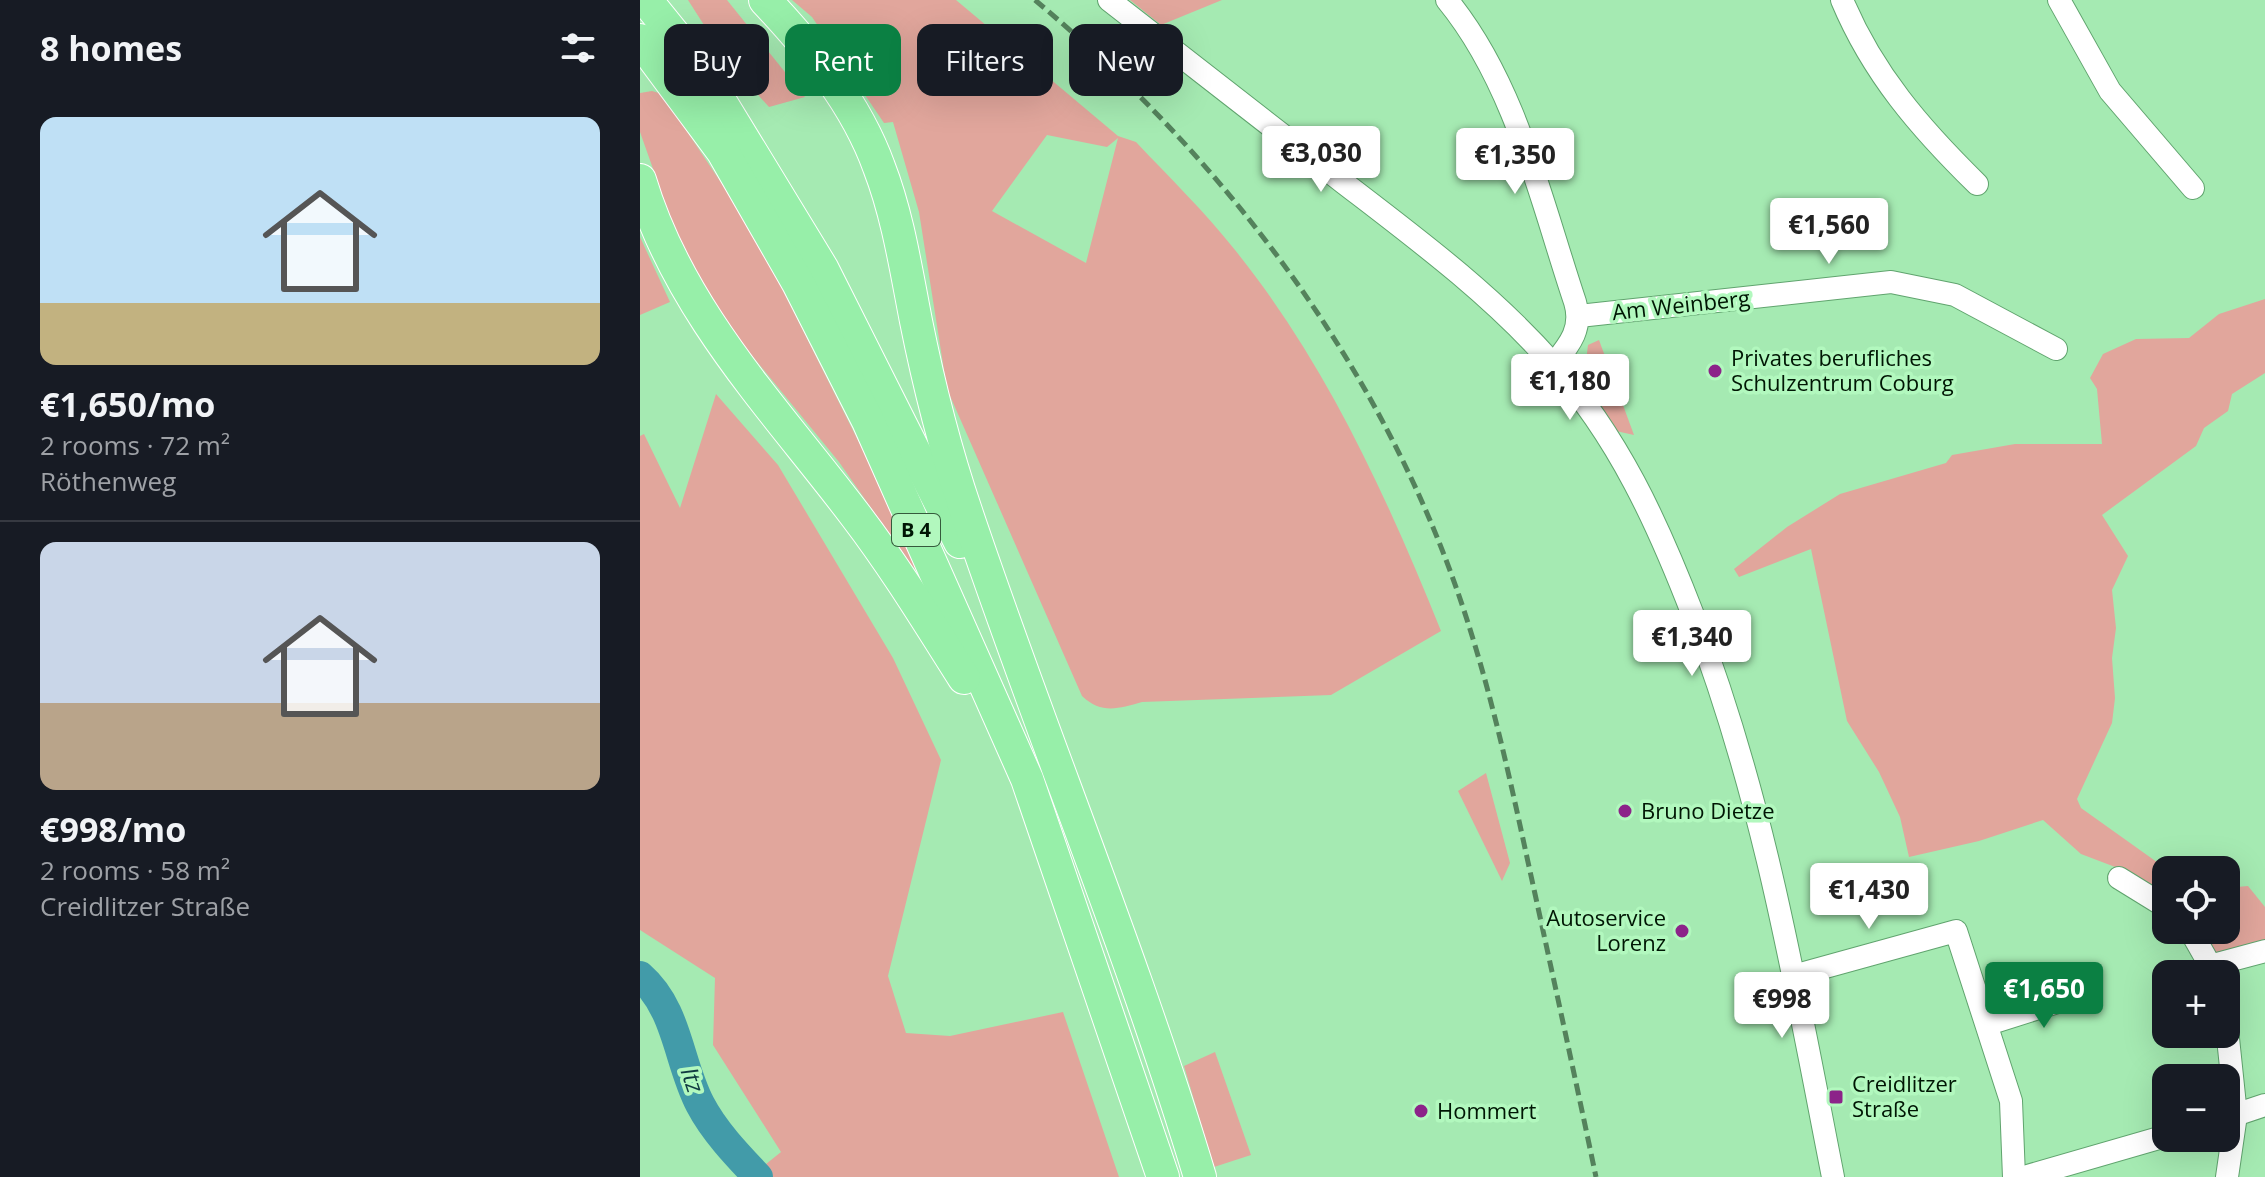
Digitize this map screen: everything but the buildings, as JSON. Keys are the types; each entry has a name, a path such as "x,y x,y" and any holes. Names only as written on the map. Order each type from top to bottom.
{"highway":[{"name":"B 4","path":"646,0 697,63 822,268 1022,662 1110,905 1200,1177"},
{"path":"765,0 813,52 841,93 879,165 895,220 930,386 950,460 1022,662"},
{"name":"B 4","path":"640,40 723,152 798,283 868,421 1027,779 1163,1177"},
{"path":"640,180 652,219 699,308 744,376 856,516 908,588 1027,779"}],"street":[{"path":"1109,0 1465,278 1554,364 1621,456 1673,562 1746,768 1793,976 1833,1177"},
{"path":"1447,0 1479,44 1509,107 1579,316 1572,342 1554,364"},
{"path":"1842,0 1885,83 1927,135 1977,184"},
{"path":"2059,0 2110,91 2193,188"},
{"name":"Am Weinberg","path":"1579,316 1891,282 1955,295 2056,349"},
{"path":"2119,878 2152,898"},
{"path":"1793,976 1956,931 2011,1101 2014,1177"},
{"path":"2240,960 2265,951"},
{"path":"1988,1024 2086,993"},
{"path":"2240,1114 2265,1105"},
{"path":"2024,1177 2152,1140"},
{"path":"2227,1177 2229,1152"}],"shaded area":[{"path":"688,0 727,0 746,24 703,24"},
{"path":"792,0 956,0 985,24 917,24 917,96 1053,96 1053,81 1118,136 1136,142 1223,236 1268,293 1298,338 1376,481 1441,631 1331,695 1142,702 1110,708 1096,706 1082,696 947,389 919,212 893,122 884,123 866,96 901,96 901,24 817,24","holes":["1047,135 1107,147 1118,138 1086,263 992,211"]},
{"path":"1130,0 1222,0 1163,24"},
{"path":"769,52 785,72 785,96 805,97 769,107 759,96 769,96"},
{"path":"652,91 662,94 752,229 933,590 909,562 839,462 736,336 680,245 640,132 640,93"},
{"path":"640,237 670,302 640,315"},
{"path":"2265,299 2265,373 2232,394 2228,411 2204,428 2196,446 2102,515 2128,556 2112,590 2116,628 2112,658 2115,698 2112,723 2077,799 2081,808 2152,859 2152,890 2123,870 2081,854 2043,820 1979,841 1909,857 1900,817 1879,772 1847,721 1811,549 1739,577 1734,569 1787,527 1840,494 1946,463 1952,455 2015,444 2102,444 2097,389 2090,378 2103,354 2136,339 2189,338 2219,314"},
{"path":"1599,340 1634,435 1616,431 1584,378 1588,345"},
{"path":"716,394 778,465 893,658 941,760 888,976 906,1033 950,1036 1063,1012 1119,1177 750,1177 781,1152 713,1045 715,978 640,930 640,436 644,434 680,508"},
{"path":"1486,773 1510,863 1502,881 1458,791"},
{"path":"2248,886 2265,907 2265,944 2220,958 2208,944 2240,944 2240,887"},
{"path":"1215,1052 1251,1155 1214,1167 1184,1066"}],"waterway":[{"name":"Itz","path":"640,976 653,989 670,1020 700,1104 726,1142 758,1177"}],"railway":[{"path":"1035,0 1102,59 1165,123 1225,190 1281,261 1332,335 1378,413 1418,493 1464,611 1495,718 1596,1177"}],"place":[{"name":"Privates berufliches Schulzentrum Coburg","path":"1715,371"},
{"name":"Bruno Dietze","path":"1625,811"},
{"name":"Autoservice Lorenz","path":"1682,931"},
{"name":"Creidlitzer Straße","path":"1836,1097"},
{"name":"Hommert","path":"1421,1111"}]}
